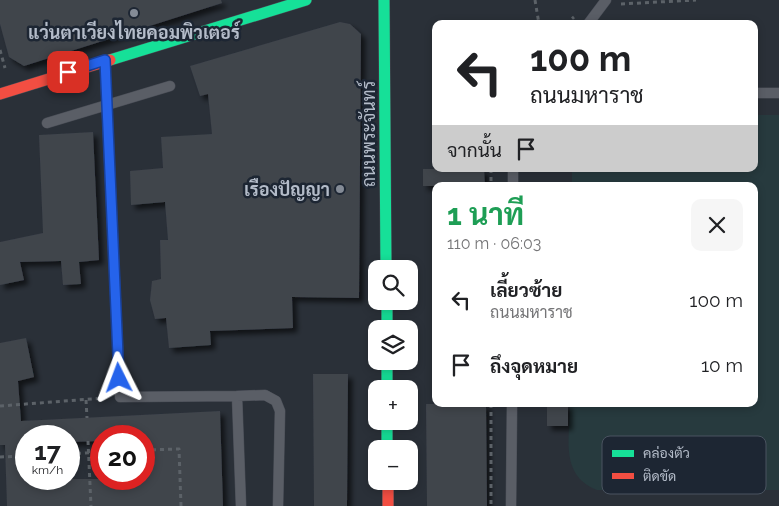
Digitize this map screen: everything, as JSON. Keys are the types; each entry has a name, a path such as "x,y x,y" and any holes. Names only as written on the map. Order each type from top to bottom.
{"street":[{"path":"0,94 105,60 306,0"},
{"name":"ถนนพระจันทร์","path":"384,0 386,260"},
{"path":"388,490 388,506"}],"lane":[{"path":"591,20 606,0"},
{"path":"105,60 120,397 265,395 276,400 280,411 278,506"},
{"path":"47,124 170,86"},
{"path":"758,93 779,93"},
{"path":"237,396 241,506"},
{"path":"511,506 512,407"}],"path":[{"path":"535,0 539,20"},
{"path":"614,0 622,5 696,0"},
{"path":"0,406 120,397"},
{"path":"86,400 87,418"},
{"path":"491,407 492,506"},
{"path":"88,441 91,506"},
{"path":"155,450 179,449 181,506"},
{"path":"80,453 88,452"},
{"path":"0,457 15,456"}],"green space":[{"path":"758,115 779,115 779,490 766,490 766,436 602,436 602,490 597,490 585,483 577,475 569,454 570,407 758,407 758,182 572,182 572,172 758,172"}],"building":[{"path":"0,0 221,0 222,3 24,66 9,57 0,24"},
{"path":"340,22 350,24 361,34 359,298 292,297 293,328 210,331 211,345 169,348 166,318 155,319 150,300 152,281 161,279 160,240 168,240 165,202 131,205 130,171 163,168 161,137 212,134 208,94 200,96 190,66"},
{"path":"93,132 99,260 79,262 81,284 63,285 61,261 20,262 24,280 0,285 0,242 43,233 39,135"},
{"path":"423,169 432,169 432,172 484,172 485,182 432,182 432,186 423,186"},
{"path":"26,338 34,377 18,381 21,421 220,411 223,506 7,506 5,445 0,445 0,343","holes":["15,425 80,425 80,442 90,441 90,425 155,425 155,490 90,490 90,479 80,479 80,490 15,490"]},
{"path":"313,374 348,374 347,506 314,506"},
{"path":"426,404 432,404 432,407 486,407 487,506 427,506"},
{"path":"547,407 568,407 568,426 547,426"}],"traffic: fast":[{"path":"110,60 306,0"},
{"path":"384,0 386,260"},
{"path":"387,310 387,320"},
{"path":"387,370 387,380"},
{"path":"387,430 387,440"}],"traffic: jam":[{"path":"0,94 110,60"},
{"path":"388,490 388,506"}],"place":[{"name":"แว่นตาเวียงไทยคอมพิวเตอร์","path":"134,13"},
{"name":"เรืองปัญญา","path":"340,189"}],"route":[{"path":"68,72 105,60 119,378"}]}
